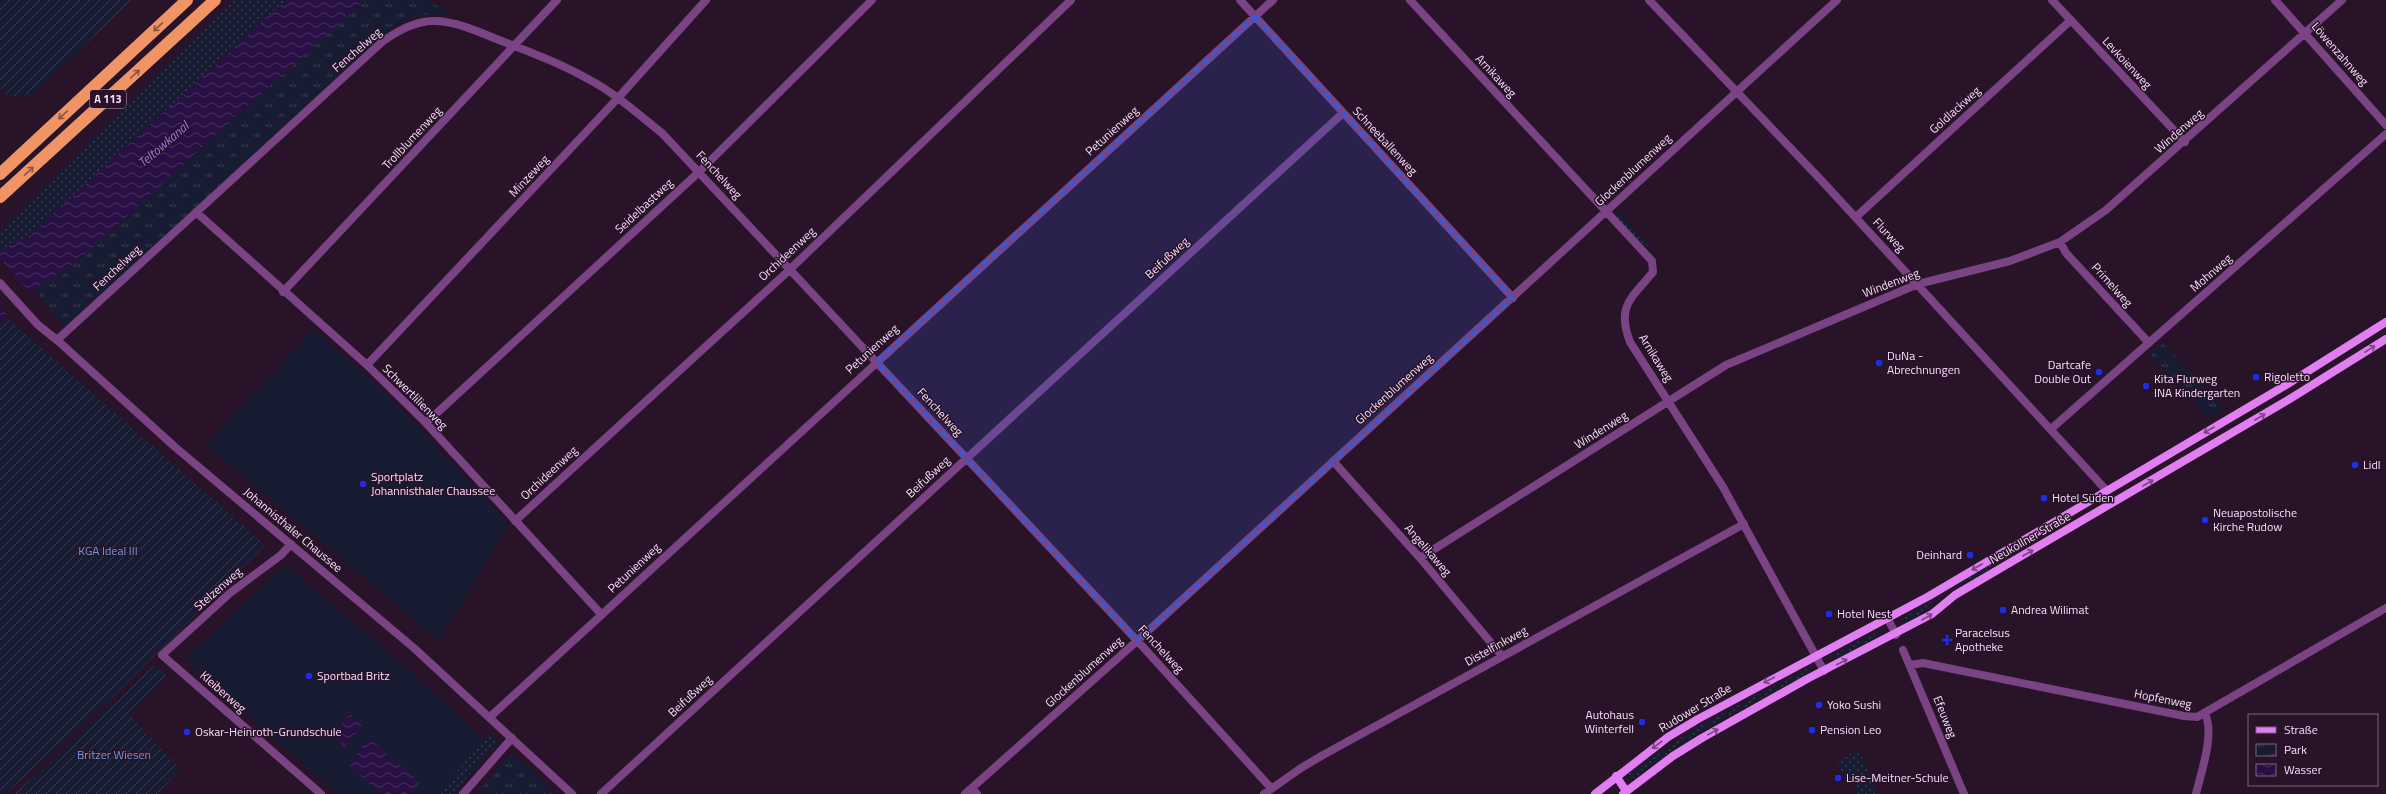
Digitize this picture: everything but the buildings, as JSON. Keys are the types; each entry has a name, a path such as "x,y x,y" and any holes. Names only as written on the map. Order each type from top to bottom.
{"highway":[{"name":"A 113","path":"0,174 187,0"},
{"name":"A 113","path":"0,197 215,0"}],"main road":[{"name":"Neuköllner Straße","path":"1815,655 1888,619 2286,385 2386,322"},
{"name":"Neuköllner Straße","path":"1625,792 1702,738 1807,679 1896,635 1932,614 1955,595 2301,392 2386,339"},
{"path":"2107,491 2114,503"},
{"name":"Rudower Straße","path":"1595,794 1616,776 1680,729 1815,655"},
{"path":"1616,776 1625,792"}],"street":[{"name":"Trollblumenweg","path":"284,292 557,0"},
{"name":"Minzeweg","path":"367,365 618,98 706,0"},
{"name":"Seidelbastweg","path":"426,423 699,172 872,0"},
{"name":"Orchideenweg","path":"515,521 790,269 1071,0"},
{"name":"Schneeballenweg","path":"1240,0 1512,298"},
{"name":"Petunienweg","path":"490,717 1272,0"},
{"name":"Arnikaweg","path":"1410,0 1653,265 1653,272 1630,298 1626,311 1625,327 1636,352 1713,471 1744,524 1824,671"},
{"name":"Flurweg","path":"1649,0 1738,91 1856,217 2107,491"},
{"name":"Glockenblumenweg","path":"965,794 975,791 1837,0"},
{"name":"Levkoienweg","path":"2052,0 2184,142"},
{"name":"Löwenzahnweg","path":"2275,0 2386,125"},
{"name":"Windenweg","path":"1420,558 1726,365 1918,284 2010,261 2060,242 2106,210 2306,34 2342,0"},
{"name":"Goldlackweg","path":"1856,217 2070,20"},
{"name":"Fenchelweg","path":"58,340 196,212 393,34 420,23 434,21 454,23 547,59 589,79 618,98 662,133 1137,641 1271,788"},
{"name":"Beifußweg","path":"601,794 1343,113"},
{"name":"Mohnweg","path":"2051,429 2386,134"},
{"name":"Schwertlilienweg","path":"196,212 367,365 426,423 601,614"},
{"name":"Primelweg","path":"2060,242 2066,253 2149,343"},
{"name":"Johannisthaler Chaussee","path":"0,283 38,325 58,340 175,447 414,648 572,794"},
{"name":"Angelikaweg","path":"1333,461 1420,558 1502,656"},
{"name":"Distelfinkweg","path":"1264,794 1301,768 1744,524"},
{"name":"Stelzenweg","path":"162,655 230,594 280,555 291,544"},
{"name":"Hopfenweg","path":"1910,665 1923,663 2184,716 2197,717 2205,714 2386,608"},
{"path":"1888,619 1896,635"},
{"name":"Efeuweg","path":"1903,650 1964,794"},
{"name":"Kleiberweg","path":"162,655 321,794"},
{"path":"2196,794 2209,732 2208,721 2205,714"},
{"path":"463,794 512,738"}],"highlighted area":[{"path":"1255,16 1513,298 1137,641 876,362"}],"green space":[{"path":"0,0 132,0 28,99 25,95 9,97 0,89"},
{"path":"234,0 286,0 27,238 0,250 0,229"},
{"path":"364,0 429,0 450,14 420,15 395,25 65,327 34,289 74,264"},
{"path":"1619,212 1654,251 1633,236 1614,215"},
{"name":"KGA Ideal III","path":"6,317 265,545 113,697 5,794 0,794 0,323"},
{"name":"Sportplatz Johannisthaler Chaussee","path":"314,329 387,394 509,524 439,641 206,444"},
{"path":"2162,342 2224,409 2209,418 2149,353"},
{"path":"2036,537 2038,540 1957,587 1956,584"},
{"name":"Sportbad Britz","path":"283,567 290,569 431,690 484,740 437,794 338,794 188,663 188,656"},
{"path":"1939,597 1941,598 1920,614 1904,623 1902,619"},
{"path":"1875,633 1877,637 1836,659 1834,654"},
{"name":"Britzer Wiesen","path":"154,666 167,677 129,714 180,769 157,794 15,794"},
{"path":"1812,666 1813,668 1809,673 1700,731 1631,780 1627,778 1627,775 1698,727"},
{"path":"491,732 496,737 497,746 489,752 452,794 437,794"},
{"path":"1858,748 1877,794 1858,794 1837,764"},
{"path":"509,755 515,755 556,794 476,794"}],"water":[{"name":"Teltowkanal","path":"286,0 364,0 74,264 34,289 0,323 0,250 27,238"},
{"path":"350,714 362,725 345,747 332,735"},
{"path":"369,739 420,782 410,794 382,794 348,764"}],"pier":[{"path":"0,259 32,294 9,317 0,307"}],"place":[{"name":"DuNa - Abrechnungen","path":"1879,363"},
{"name":"Dartcafe Double Out","path":"2099,372"},
{"name":"Rigoletto","path":"2256,377"},
{"name":"Kita Flurweg INA Kindergarten","path":"2146,386"},
{"name":"Lidl","path":"2355,465"},
{"name":"Sportplatz Johannisthaler Chaussee","path":"363,484"},
{"name":"Hotel Süden","path":"2044,498"},
{"name":"Neuapostolische Kirche Rudow","path":"2205,520"},
{"name":"Deinhard","path":"1970,555"},
{"name":"Andrea Wilimat","path":"2003,610"},
{"name":"Hotel Nest","path":"1829,614"},
{"name":"Paracelsus Apotheke","path":"1947,640"},
{"name":"Sportbad Britz","path":"309,676"},
{"name":"Yoko Sushi","path":"1819,705"},
{"name":"Autohaus Winterfell","path":"1642,722"},
{"name":"Pension Leo","path":"1812,730"},
{"name":"Oskar-Heinroth-Grundschule","path":"187,732"},
{"name":"Lise-Meitner-Schule","path":"1838,778"}]}
